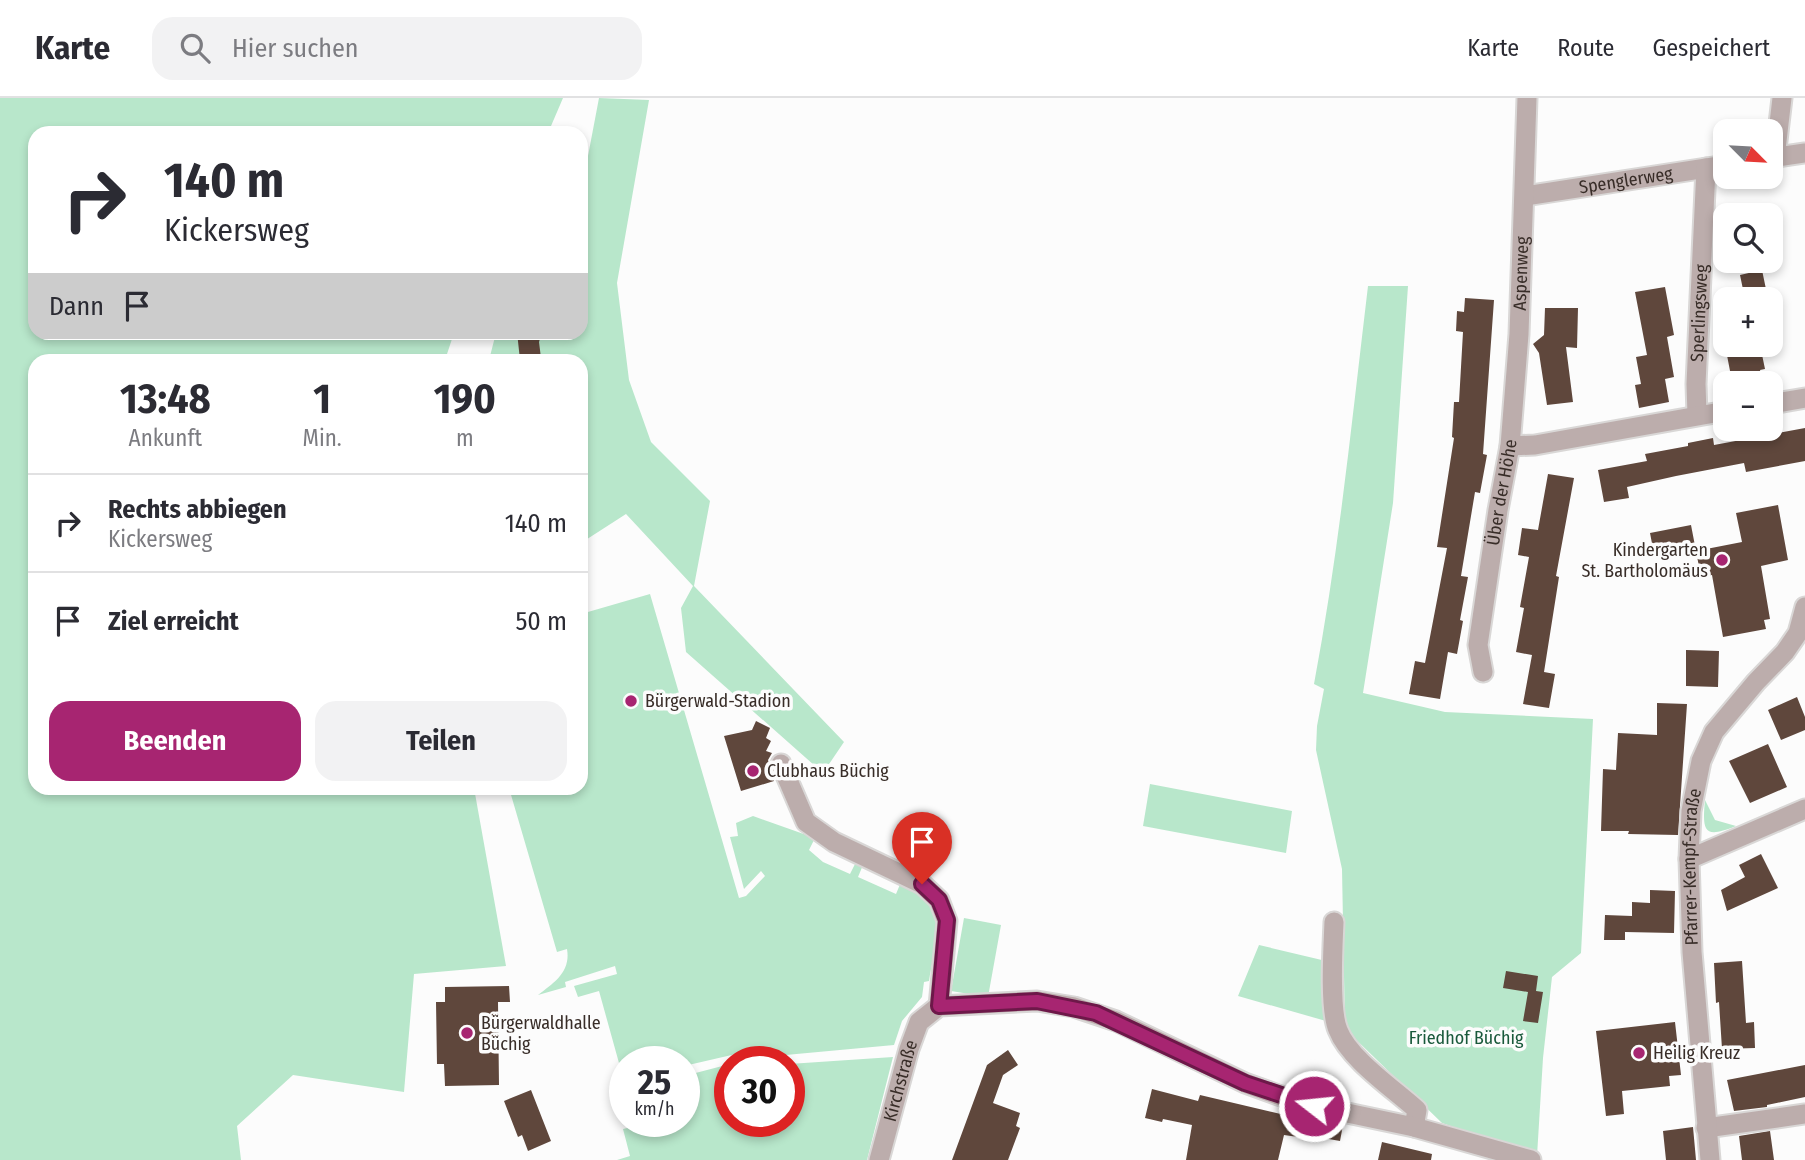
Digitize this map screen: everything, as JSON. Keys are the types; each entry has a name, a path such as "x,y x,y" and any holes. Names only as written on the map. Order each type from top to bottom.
{"street":[{"name":"Aspenweg","path":"1510,446 1519,334 1527,98"},
{"path":"1779,119 1782,98"},
{"path":"1783,156 1805,153"},
{"name":"Spenglerweg","path":"1525,196 1713,167"},
{"name":"Sperlingsweg","path":"1697,415 1696,384 1706,168"},
{"path":"1783,402 1805,398"},
{"name":"Über der Höhe","path":"1483,672 1478,645 1510,446 1535,445 1713,413"},
{"name":"Pfarrer-Kempf-Straße","path":"1710,1160 1695,1006 1689,859 1691,811 1701,761 1714,732 1785,652 1798,633 1805,607"},
{"path":"781,764 806,822 834,842 922,884 939,900 947,920 939,1006 1037,1001 1085,1010 1116,1021 1235,1078 1278,1095 1314,1106 1413,1127 1531,1160"},
{"path":"1689,859 1805,809"},
{"path":"1334,922 1334,1011 1338,1030 1355,1055 1417,1110 1413,1127"},
{"name":"Kirchstraße","path":"879,1160 919,1022 939,1006"},
{"path":"1706,1128 1805,1114"}],"green space":[{"path":"0,98 563,98 551,126 28,126 28,340 452,340 447,354 28,354 28,795 475,795 506,966 414,974 404,1092 293,1075 237,1126 241,1160 0,1160"},
{"path":"599,98 649,100 617,283 629,380 651,442 710,501 694,586 844,742 823,773 686,652 681,608 693,586 626,514 588,538 588,354 491,354 494,340 588,340 588,156"},
{"name":"Friedhof Büchig","path":"1368,286 1408,286 1393,503 1363,693 1445,712 1593,719 1581,953 1552,977 1543,1058 1537,1156 1442,1123 1345,1029 1342,869 1316,750 1317,726 1324,689 1314,684 1338,535"},
{"path":"650,594 739,898 746,896 765,876 761,871 744,889 730,837 738,836 736,823 753,816 815,838 809,850 823,862 850,874 856,862 863,865 858,877 896,894 901,882 919,892 931,906 935,916 936,937 929,981 924,982 922,997 902,1021 894,1045 805,1053 805,1046 714,1046 714,1059 700,1062 700,1046 614,1046 599,991 578,997 574,986 617,974 615,966 565,982 566,987 538,995 564,970 568,957 567,949 557,952 511,795 588,795 588,612"},
{"path":"1150,784 1292,811 1286,853 1143,826"},
{"path":"1705,800 1715,820 1736,826 1717,832 1707,830 1704,819"},
{"path":"964,918 1001,925 988,997 951,991"},
{"path":"1259,945 1326,961 1326,1021 1238,996"},
{"path":"893,1057 867,1160 617,1160 630,1156 625,1137 700,1137 700,1072 714,1068 714,1137 805,1137 805,1063"}],"building":[{"path":"1763,273 1766,287 1742,287 1740,275"},
{"path":"1665,287 1674,335 1667,337 1674,377 1665,379 1669,402 1639,408 1635,385 1641,384 1636,357 1647,355 1635,292"},
{"path":"1465,298 1494,300 1483,454 1487,455 1480,493 1475,492 1461,576 1468,577 1457,654 1448,652 1440,699 1409,694 1415,661 1425,663 1447,548 1437,547 1454,438 1454,402 1459,402 1463,332 1456,331 1457,311 1464,312"},
{"path":"1545,308 1578,308 1577,348 1566,347 1573,402 1547,405 1539,353 1533,344 1544,335"},
{"path":"518,340 540,340 540,354 519,354"},
{"path":"1727,357 1762,357 1765,369 1730,371"},
{"path":"1805,428 1805,461 1746,472 1744,463 1676,476 1627,487 1629,498 1604,502 1598,470 1647,461 1645,454 1713,438 1714,445 1735,441 1783,441 1783,432"},
{"path":"1548,474 1574,478 1556,576 1559,577 1544,672 1555,674 1549,708 1523,704 1532,655 1516,652 1524,608 1520,607 1529,557 1518,555 1522,528 1538,530"},
{"path":"1778,505 1788,560 1761,566 1770,619 1764,620 1766,629 1723,637 1712,575 1701,577 1696,551 1742,542 1736,513"},
{"path":"1691,525 1696,551 1655,559 1650,533"},
{"path":"1686,650 1719,651 1718,687 1686,686"},
{"path":"1797,697 1805,717 1805,730 1781,740 1768,710"},
{"path":"1657,703 1687,704 1678,835 1601,831 1603,769 1616,770 1618,733 1657,735"},
{"name":"Clubhaus Büchig","path":"756,721 770,728 766,738 771,741 766,751 772,753 768,760 774,781 741,791 724,736 752,730"},
{"path":"1768,744 1787,787 1750,803 1729,761"},
{"path":"1761,854 1778,888 1727,911 1721,890 1745,877 1739,865"},
{"path":"1650,890 1675,891 1674,933 1625,932 1625,940 1604,940 1605,915 1632,916 1632,902 1650,903"},
{"path":"1742,961 1746,1023 1754,1022 1755,1048 1722,1049 1714,963"},
{"path":"1506,971 1538,976 1536,991 1543,992 1538,1023 1523,1021 1528,992 1503,988"},
{"name":"Bürgerwaldhalle Büchig","path":"509,986 510,1002 498,1002 499,1085 445,1086 444,1064 437,1064 436,1002 445,1002 445,987"},
{"name":"Heilig Kreuz","path":"1675,1022 1681,1075 1669,1076 1670,1086 1622,1091 1624,1114 1606,1116 1596,1031"},
{"path":"1008,1050 1018,1065 1003,1075 993,1103 1020,1113 1016,1126 1020,1128 1008,1160 952,1160 987,1065"},
{"path":"1805,1065 1805,1097 1767,1107 1734,1111 1727,1080"},
{"path":"1152,1089 1198,1101 1200,1095 1302,1119 1303,1116 1343,1125 1340,1141 1284,1135 1278,1160 1186,1160 1192,1125 1145,1118"},
{"path":"531,1090 551,1141 528,1151 522,1135 518,1137 504,1101"},
{"path":"1693,1127 1696,1160 1666,1160 1663,1131"},
{"path":"1770,1131 1774,1160 1742,1160 1739,1136"},
{"path":"1382,1142 1432,1154 1431,1160 1378,1160"}],"place":[{"name":"Kindergarten St. Bartholomäus","path":"1722,560"},
{"name":"Bürgerwald-Stadion","path":"631,701"},
{"name":"Clubhaus Büchig","path":"753,771"},
{"name":"Bürgerwaldhalle Büchig","path":"467,1033"},
{"name":"Heilig Kreuz","path":"1639,1053"}],"route":[{"path":"922,884 939,900 947,920 939,1006 1037,1001 1074,1007 1116,1021 1245,1083 1314,1106"}]}
